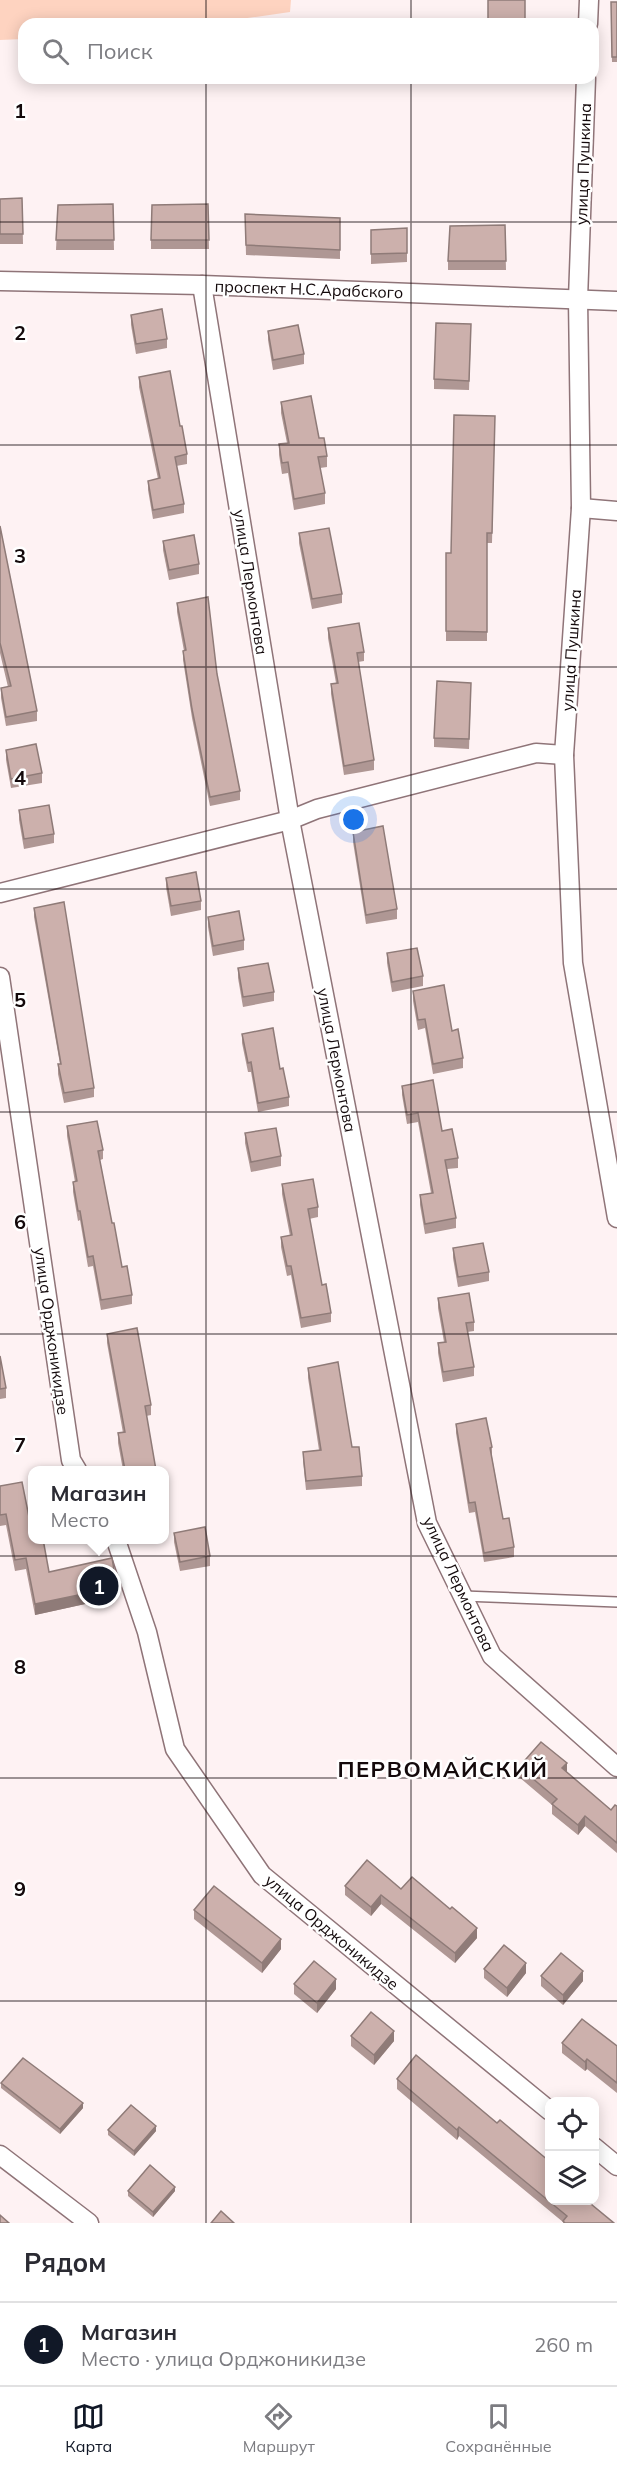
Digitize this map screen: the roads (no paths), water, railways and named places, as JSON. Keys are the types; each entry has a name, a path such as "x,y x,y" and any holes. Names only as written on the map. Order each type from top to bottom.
{"street":[{"path":"588,18 589,0"},
{"name":"улица Пушкина","path":"586,84 578,299 581,508 564,755 573,963 617,1218"},
{"name":"проспект Н.С.Арабского","path":"0,281 202,285 617,301"},
{"name":"улица Лермонтова","path":"202,285 290,820 427,1523 492,1656 617,1767"},
{"path":"581,508 617,511"},
{"path":"0,893 290,820 317,809 536,753 564,755"},
{"name":"улица Орджоникидзе","path":"0,977 71,1460 75,1466"},
{"name":"улица Орджоникидзе","path":"118,1544 147,1632 175,1749 262,1875 545,2107"},
{"path":"598,2151 617,2166"},
{"path":"0,2155 90,2223"}],"lane":[{"path":"463,1596 617,1602"}],"place":[{"name":"Магазин","path":"99,1586"}],"district":[{"name":"ПЕРВОМАЙСКИЙ","path":"443,1769"}]}
